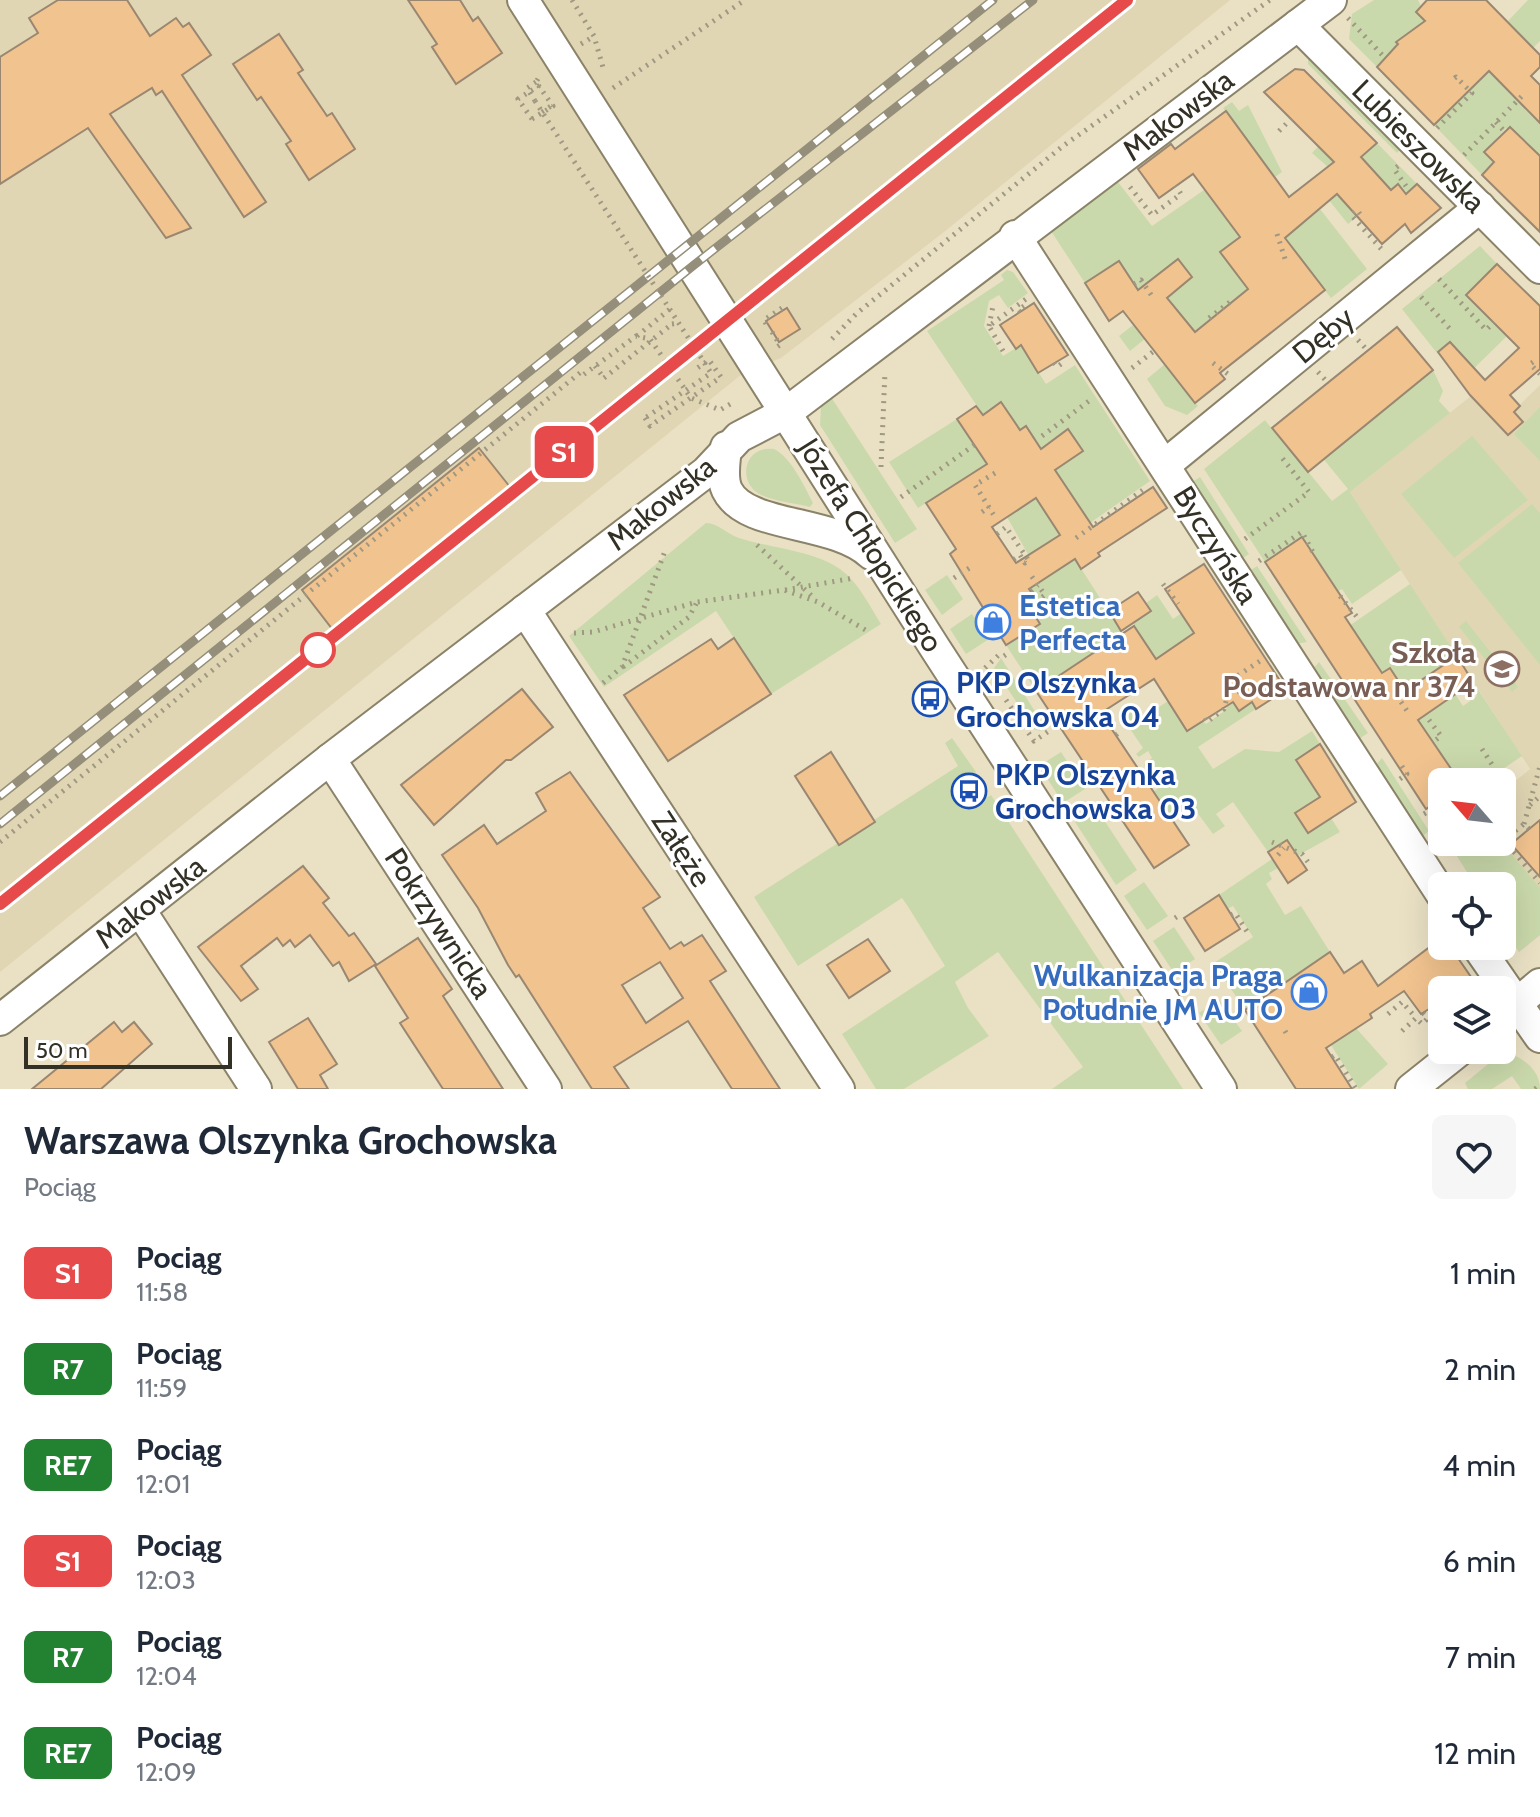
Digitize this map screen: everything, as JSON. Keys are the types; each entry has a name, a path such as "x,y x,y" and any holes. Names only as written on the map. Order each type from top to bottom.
{"street":[{"name":"Józefa Chłopickiego","path":"523,0 787,412 868,570 1221,1089"},
{"name":"Makowska","path":"0,1020 330,759 706,472 726,447 759,424 787,412 1015,236 1331,0"},
{"name":"Lubieszowska","path":"1298,25 1540,268"},
{"name":"Dęby","path":"1159,474 1480,207"},
{"name":"Byczyńska","path":"1015,236 1159,474 1428,874"},
{"path":"726,447 726,488 739,504 776,520 845,536 861,544 868,570"},
{"name":"Załęże","path":"525,610 839,1089"},
{"name":"Pokrzywnicka","path":"330,759 546,1089"},
{"path":"140,910 256,1089"},
{"path":"1488,960 1520,1001 1540,1037"},
{"path":"1411,1089 1442,1064"}],"path":[{"path":"572,0 594,36 609,91 745,0"},
{"path":"830,342 856,314 1063,146 1270,0"},
{"path":"1351,22 1385,58"},
{"path":"1437,128 1472,93 1456,77 1452,80"},
{"path":"542,112 553,105 532,119 518,99 538,83 527,88 535,101 542,112 670,309 704,362 711,373 645,418 650,426 721,377 709,360 693,371 704,362"},
{"path":"1464,156 1522,96"},
{"path":"1279,131 1291,119"},
{"path":"1496,122 1504,131"},
{"path":"1398,165 1394,169 1406,186"},
{"path":"1027,177 1032,186"},
{"path":"1123,178 1152,215 1181,194 1176,186"},
{"path":"1360,214 1357,210 1351,215 1386,254"},
{"path":"1277,234 1286,262"},
{"path":"1439,279 1486,330 1494,322"},
{"path":"1134,284 1141,280 1154,299"},
{"path":"989,326 1030,296"},
{"path":"1421,297 1451,330"},
{"path":"1209,318 1230,302 1232,304"},
{"path":"765,322 785,306"},
{"path":"993,306 989,326 1003,351"},
{"path":"0,842 581,372 583,375 670,309"},
{"path":"595,366 604,378 672,324 679,323"},
{"path":"636,336 650,339 691,398 720,410 732,403"},
{"path":"1361,343 1368,351"},
{"path":"1138,363 1154,351"},
{"path":"881,467 885,356"},
{"path":"1533,362 1530,364 1540,374"},
{"path":"1213,363 1228,374"},
{"path":"1321,375 1328,383"},
{"path":"1042,436 1095,397"},
{"path":"901,497 977,443"},
{"path":"1248,537 1309,492 1279,454"},
{"path":"995,473 975,485 995,517"},
{"path":"1076,538 1159,474"},
{"path":"982,512 989,507"},
{"path":"997,534 1006,527 1029,561 1025,563 1020,555 1013,560"},
{"path":"1263,559 1302,532 1315,556"},
{"path":"746,535 818,602"},
{"path":"622,667 665,551"},
{"path":"954,578 971,567"},
{"path":"563,634 593,632 697,602 803,588 868,570"},
{"path":"1029,606 1045,595 1030,574"},
{"path":"1163,584 1178,604"},
{"path":"1031,591 1038,585"},
{"path":"784,590 818,602 869,632"},
{"path":"1340,596 1357,617"},
{"path":"600,687 689,617 697,602"},
{"path":"992,679 984,666 1006,653"},
{"path":"1240,693 1231,680 1267,656"},
{"path":"1205,718 1207,722 1224,709 1229,690 1235,686"},
{"path":"1000,691 1034,741 1052,729"},
{"path":"1401,702 1410,715"},
{"path":"1429,720 1441,736 1433,742"},
{"path":"1482,749 1494,768"},
{"path":"1401,765 1407,774 1404,776"},
{"path":"1540,766 1526,826 1504,840 1540,883"},
{"path":"1529,805 1540,796"},
{"path":"1272,842 1302,854 1308,862"},
{"path":"1278,855 1284,848"},
{"path":"1231,915 1235,913 1248,933"},
{"path":"1388,1014 1402,1002 1422,1024 1426,1016 1428,1018"},
{"path":"1402,1031 1416,1018"},
{"path":"1285,1031 1289,1038"},
{"path":"1332,1057 1335,1055 1356,1089"}],"shaded area":[{"path":"0,0 1230,0 944,232 781,358 742,374 0,972"},
{"name":"Szkoła Podstawowa nr 374","path":"1540,385 1540,935 1519,952 1516,947 1516,872 1467,872 1457,856 1516,856 1516,780 1530,769 1350,492 1471,396 1499,425"}],"green space":[{"path":"1374,0 1418,0 1421,6 1416,12 1445,38 1491,73 1540,102 1540,157 1506,128 1484,152 1494,162 1482,175 1434,125 1466,94 1438,65 1442,61 1411,31 1397,41 1399,45 1377,67 1349,39 1352,14"},
{"path":"1528,0 1540,0 1540,41 1533,48 1507,22"},
{"path":"1308,54 1402,147 1397,153 1308,64"},
{"path":"1232,102 1239,111 1248,105 1282,172 1275,177 1223,108"},
{"path":"1348,115 1361,157 1377,143 1417,184 1407,193 1398,184 1348,224 1312,179 1315,177 1333,198 1338,194 1328,167 1312,153"},
{"path":"1118,182 1152,226 1204,190 1239,236 1220,252 1232,267 1320,209 1367,269 1331,298 1297,254 1198,337 1178,312 1130,351 1119,336 1171,295 1178,259 1156,276 1163,285 1144,298 1118,261 1085,283 1051,231"},
{"path":"1480,246 1497,264 1467,295 1507,336 1460,382 1402,309"},
{"path":"1007,270 1013,272 1028,293 1008,308 999,295 989,301 984,326 1003,356 1021,345 1046,384 1075,365 1150,481 1090,523 1078,503 1069,508 1024,436 1030,432 1027,426 1020,430 1001,403 983,415 927,331 1004,280 1001,275"},
{"path":"1165,364 1198,406 1187,415 1165,406 1147,379"},
{"path":"1433,370 1443,391 1439,401 1450,413 1350,492 1401,570 1352,604 1342,589 1337,592 1302,537 1265,562 1204,469 1265,420 1289,450 1301,440 1301,463 1332,501 1348,489 1288,416"},
{"path":"831,397 917,529 895,543 820,425 821,407"},
{"path":"1540,407 1540,461 1514,434"},
{"path":"957,419 974,444 992,460 986,464 990,469 981,504 964,479 918,508 889,462"},
{"path":"1472,436 1528,500 1454,558 1401,494"},
{"path":"774,449 786,458 796,473 813,503 810,507 767,497 755,491 750,484 746,469 752,456 758,451"},
{"path":"1200,477 1249,554 1240,560 1189,484"},
{"path":"1036,498 1060,535 1042,547 1033,563 1007,517"},
{"path":"1532,504 1540,513 1540,665 1458,563"},
{"path":"706,523 739,538 804,553 840,569 853,581 881,624 771,694 716,611 604,687 569,636"},
{"path":"1075,559 1123,634 1036,691 1006,645 1040,624 1038,620 1046,615 1027,584 1050,567 1054,573"},
{"path":"1257,566 1307,642 1296,644 1248,572"},
{"path":"947,575 963,599 942,615 925,590"},
{"path":"1410,584 1457,656 1427,676 1425,684 1406,704 1382,674 1329,660 1320,646"},
{"path":"1157,595 1173,619 1183,612 1194,633 1163,654 1184,691 1169,701 1187,731 1203,721 1206,724 1226,710 1231,691 1239,710 1252,702 1256,709 1198,747 1213,769 1245,749 1279,752 1312,731 1320,744 1297,760 1320,797 1295,813 1307,833 1331,818 1340,832 1297,856 1274,849 1268,852 1233,802 1216,814 1225,826 1213,834 1193,807 1172,820 1153,792 1168,781 1161,770 1151,777 1144,765 1152,758 1148,751 1139,757 1136,754 1143,748 1122,717 1134,709 1141,719 1168,701 1139,656 1149,649 1133,623 1151,611 1146,603"},
{"path":"972,614 989,639 966,654 950,629"},
{"path":"1466,621 1518,687 1512,692 1459,627"},
{"path":"1001,658 1045,727 1040,731 1034,729 994,668"},
{"path":"1319,662 1368,733 1359,739 1312,670"},
{"path":"1473,682 1522,756 1504,768 1447,768 1417,719 1455,694 1463,706 1477,696 1470,685"},
{"path":"952,738 976,772 959,784 972,806 991,795 1183,1089 1052,1089 1083,1067 998,952 955,982 968,1008 989,1036 904,1089 876,1089 842,1034 945,966 907,905 902,898 798,966 754,897 958,766 945,743"},
{"path":"1061,752 1085,789 1063,803 1039,766"},
{"path":"1382,758 1428,829 1424,835 1420,835 1375,766"},
{"path":"1096,808 1137,870 1116,885 1075,822"},
{"path":"1457,856 1513,856 1540,888 1540,935 1519,952 1516,947 1516,872 1467,872"},
{"path":"1272,859 1278,868 1269,873 1272,879 1266,884 1285,915 1301,906 1330,952 1245,1010 1214,963 1253,937 1233,906 1227,909 1219,895"},
{"path":"1144,882 1168,916 1147,930 1124,896"},
{"path":"1174,927 1195,959 1174,973 1153,941"},
{"path":"1219,999 1242,1031 1221,1045 1199,1013"},
{"path":"1356,1028 1388,1064 1359,1089 1331,1045"},
{"path":"1516,1057 1533,1069 1540,1089 1521,1089 1512,1076 1492,1089 1468,1089 1465,1083 1488,1064 1516,1064"}],"building":[{"path":"58,0 127,0 150,36 176,18 183,27 189,23 211,55 182,75 266,202 244,217 162,91 156,95 152,88 110,114 191,228 166,238 88,128 0,184 0,57 38,33 29,18"},
{"path":"408,0 460,0 473,21 478,17 502,53 456,84 432,47 437,44"},
{"path":"1427,0 1486,0 1540,55 1540,67 1531,76 1540,85 1540,123 1489,71 1434,125 1377,67 1398,44 1396,42 1425,21 1416,12"},
{"path":"279,34 303,70 298,73 327,116 332,113 355,149 309,180 286,144 291,141 261,97 257,100 233,64"},
{"path":"1295,69 1304,70 1377,143 1361,157 1391,190 1398,184 1406,194 1417,184 1441,208 1411,233 1405,224 1382,244 1337,194 1285,238 1325,290 1220,373 1225,379 1195,403 1123,311 1109,321 1085,283 1119,261 1138,290 1178,259 1192,277 1167,298 1195,332 1248,289 1220,252 1240,237 1193,174 1159,198 1138,169 1171,144 1175,149 1226,111 1289,197 1334,162 1264,92"},
{"path":"1510,127 1540,156 1540,232 1482,175 1494,162 1484,152"},
{"path":"1497,264 1540,306 1540,369 1510,395 1520,406 1514,412 1523,422 1508,435 1470,395 1438,352 1450,342 1485,380 1519,348 1466,295"},
{"path":"1034,303 1068,355 1038,373 1021,345 1016,349 1000,325"},
{"path":"787,308 800,329 779,342 766,321"},
{"path":"1397,327 1433,370 1308,472 1272,428"},
{"path":"1001,402 1020,430 1026,426 1041,449 1068,429 1083,451 1055,470 1093,527 1153,487 1167,508 1098,553 1100,556 1081,569 1075,559 1029,589 1034,596 1026,601 1040,624 1006,645 950,554 956,549 926,503 987,464 957,419 976,406 983,415","holes":["1036,498 1060,535 1016,563 992,527"]},
{"path":"479,448 510,487 333,630 302,590"},
{"path":"1302,537 1352,613 1345,617 1382,673 1390,668 1405,691 1457,656 1473,682 1418,720 1451,768 1428,768 1426,809 1265,562"},
{"path":"1204,564 1286,690 1256,709 1252,702 1239,711 1233,702 1187,731 1154,679 1101,713 1189,845 1154,868 1036,691 1134,626 1156,659 1194,633 1165,589"},
{"path":"1138,592 1151,611 1121,631 1109,611"},
{"path":"734,638 771,694 668,761 624,695 711,639 718,649"},
{"path":"522,689 553,727 511,760 506,760 434,825 401,785"},
{"path":"1320,744 1356,802 1308,833 1295,813 1320,797 1296,760"},
{"path":"831,752 875,822 839,845 795,776"},
{"path":"570,772 660,897 643,908 670,949 681,942 684,946 702,935 726,971 710,981 780,1089 732,1089 688,1021 614,1067 629,1089 592,1089 519,975 516,977 508,965 478,908 442,855 484,825 497,844 546,811 536,793","holes":["660,962 683,998 646,1023 622,985"]},
{"path":"1540,820 1540,877 1516,850 1516,840"},
{"path":"1287,840 1307,870 1288,883 1268,852"},
{"path":"303,866 329,898 323,903 349,936 354,933 376,964 349,981 339,962 333,966 310,935 295,947 290,940 283,946 277,938 241,966 258,989 241,1001 198,947"},
{"path":"1219,895 1240,929 1205,951 1184,918"},
{"path":"418,938 452,989 443,996 503,1089 443,1089 400,1023 408,1018 375,966"},
{"path":"868,939 890,971 849,998 827,965"},
{"path":"1428,948 1428,960 1459,960 1470,976 1428,976 1428,1010 1421,1014 1404,991 1370,1014 1372,1018 1326,1048 1352,1089 1296,1089 1245,1010 1330,952 1344,973 1362,961 1378,986"},
{"path":"308,1018 337,1064 320,1075 328,1089 298,1089 269,1042"},
{"path":"114,1022 122,1032 134,1022 152,1044 101,1089 32,1089"}],"railway":[{"path":"0,796 993,0"},
{"path":"0,824 694,265 1033,0"},
{"path":"0,904 1127,0"}],"train":[{"name":"S1","path":"0,904 1127,0"}],"place":[{"name":"Estetica Perfecta","path":"993,622"},
{"name":"Szkoła Podstawowa nr 374","path":"1502,669"},
{"name":"PKP Olszynka Grochowska 04","path":"930,699"},
{"name":"PKP Olszynka Grochowska 03","path":"969,791"},
{"name":"Wulkanizacja Praga Południe JM AUTO","path":"1309,992"}]}
